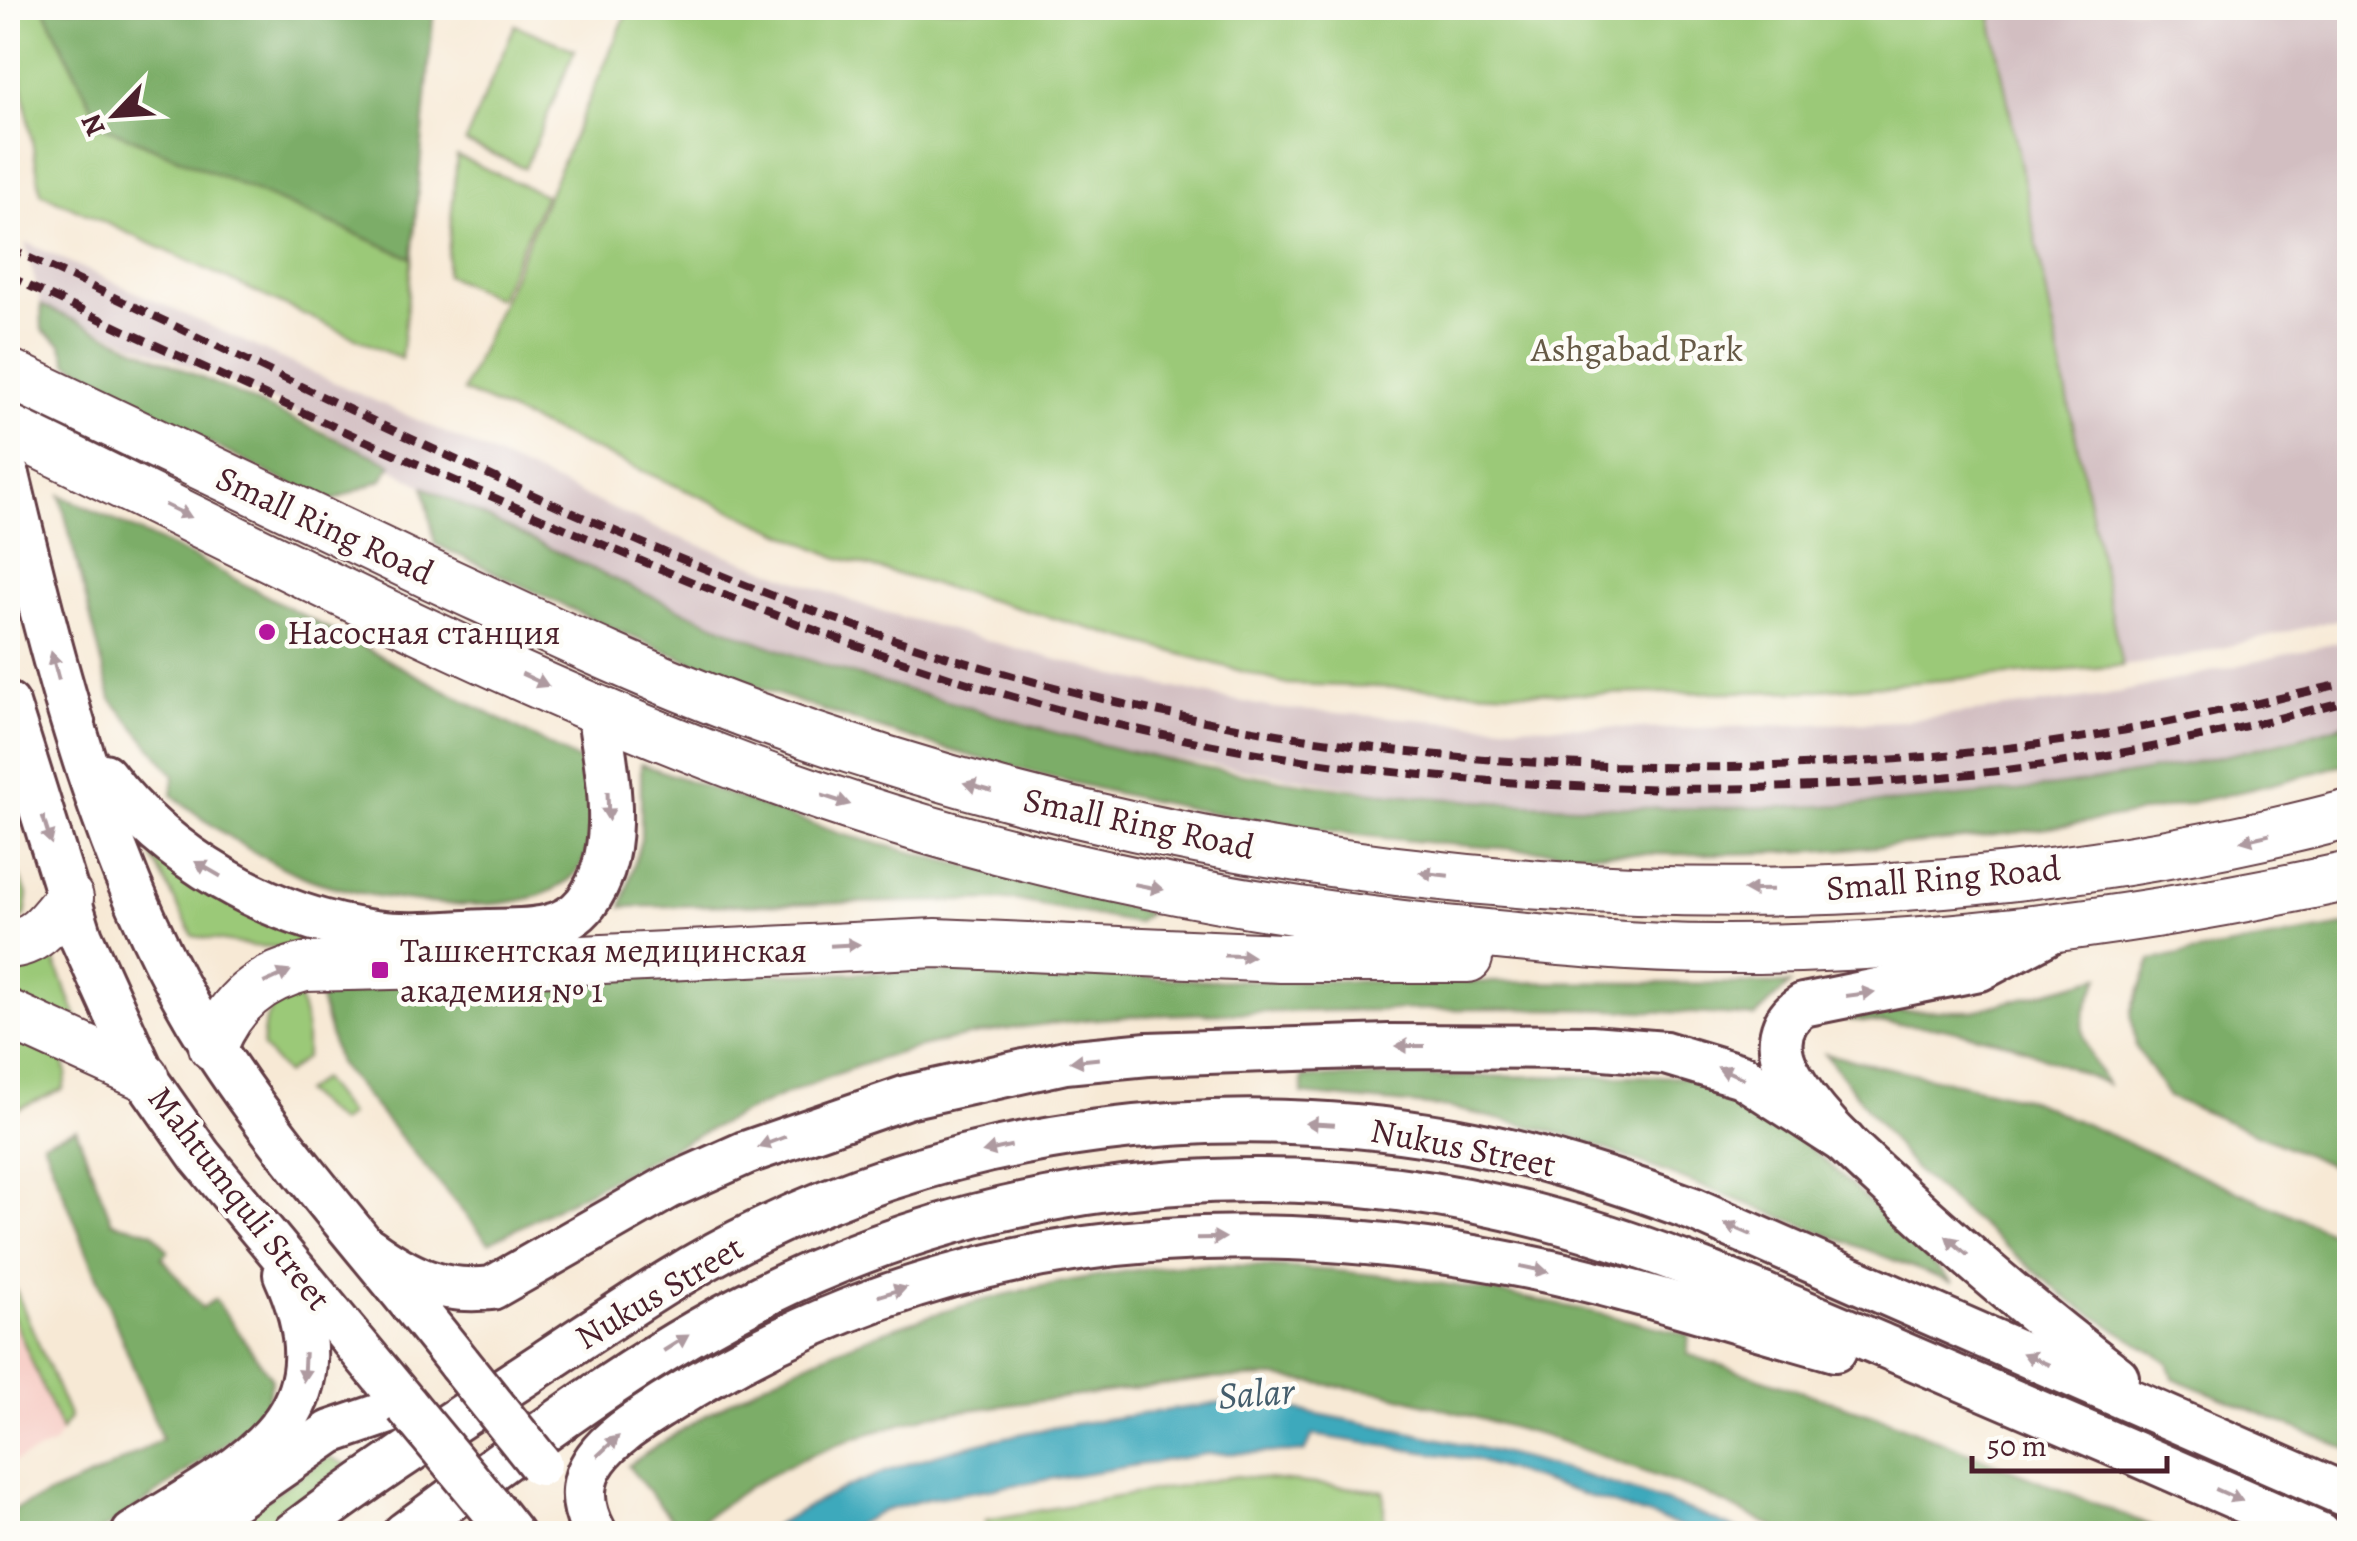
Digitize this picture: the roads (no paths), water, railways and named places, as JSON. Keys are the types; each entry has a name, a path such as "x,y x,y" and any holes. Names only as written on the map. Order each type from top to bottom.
{"highway":[{"name":"Small Ring Road","path":"8,373 618,662 828,742 1067,811 1280,852 1568,888 1816,889 2042,872 2200,850 2350,814"},
{"name":"Small Ring Road","path":"8,429 598,710 810,792 956,840 1091,876 1236,902 1424,928 1599,944 1716,949 1900,942 2064,924 2183,908 2350,876"},
{"path":"598,710 618,662"},
{"path":"8,944 28,940 44,929 69,898"},
{"path":"213,1046 226,1016 248,993 275,976 305,967 561,961 870,943 1434,959 1716,949"},
{"path":"8,1014 144,1076"}],"main road":[{"name":"Mahtumquli Street","path":"8,475 72,726 169,968 213,1046 595,1533"},
{"name":"Mahtumquli Street","path":"8,704 80,937 144,1076 191,1144 501,1519"},
{"path":"72,726 128,807 160,837 200,866 261,896 320,918 378,932 526,930 552,926 579,912 602,873 609,809 598,710"},
{"path":"2064,924 1980,969 1905,987 1813,1001 1791,1014 1781,1035 1786,1066 1844,1142 1949,1240 2169,1417"},
{"path":"369,1248 398,1270 430,1286 463,1291 492,1288 669,1187 826,1121 985,1076 1148,1054 1443,1046 1591,1047 1665,1054 1742,1076 1844,1142"},
{"name":"Nukus Street","path":"560,1352 658,1288 760,1230 925,1168 1032,1142 1100,1131 1189,1123 1320,1124 1467,1142 1634,1188 2350,1496"},
{"name":"Nukus Street","path":"404,1534 593,1395 739,1308 896,1241 950,1223 1061,1197 1230,1178 1396,1189 1559,1222 1666,1256 2013,1400 2319,1534"},
{"path":"595,1533 587,1520 584,1491 596,1456 635,1424 752,1353 837,1312 924,1282 1044,1253 1136,1240 1333,1241 1527,1267 2013,1400"},
{"path":"133,1534 268,1441 301,1395 303,1328 270,1241"},
{"path":"293,1534 360,1483 560,1352"},
{"path":"326,1534 560,1352"},
{"path":"184,1534 331,1432 406,1406"}],"water":[{"name":"Salar","path":"1264,1397 1286,1408 1403,1431 1577,1473 1745,1533 1702,1533 1476,1460 1313,1435 1304,1452 1206,1454 927,1499 883,1511 840,1533 763,1533 821,1500 881,1473 942,1453 1068,1425"}],"railway":[{"path":"8,248 551,503 772,595 884,636 1022,678 1162,712 1304,738 1448,756 1592,765 1736,767 1881,760 2024,746 2147,726 2350,682"},
{"path":"8,276 417,464 772,614 994,691 1145,731 1270,755 1530,784 1664,789 1797,787 1929,778 2057,763 2182,741 2350,700"}],"place":[{"name":"Насосная станция","path":"267,632"},
{"name":"Ташкентская медицинская академия № 1","path":"380,970"}],"park label":[{"name":"Ashgabad Park","path":"1637,349"}]}
